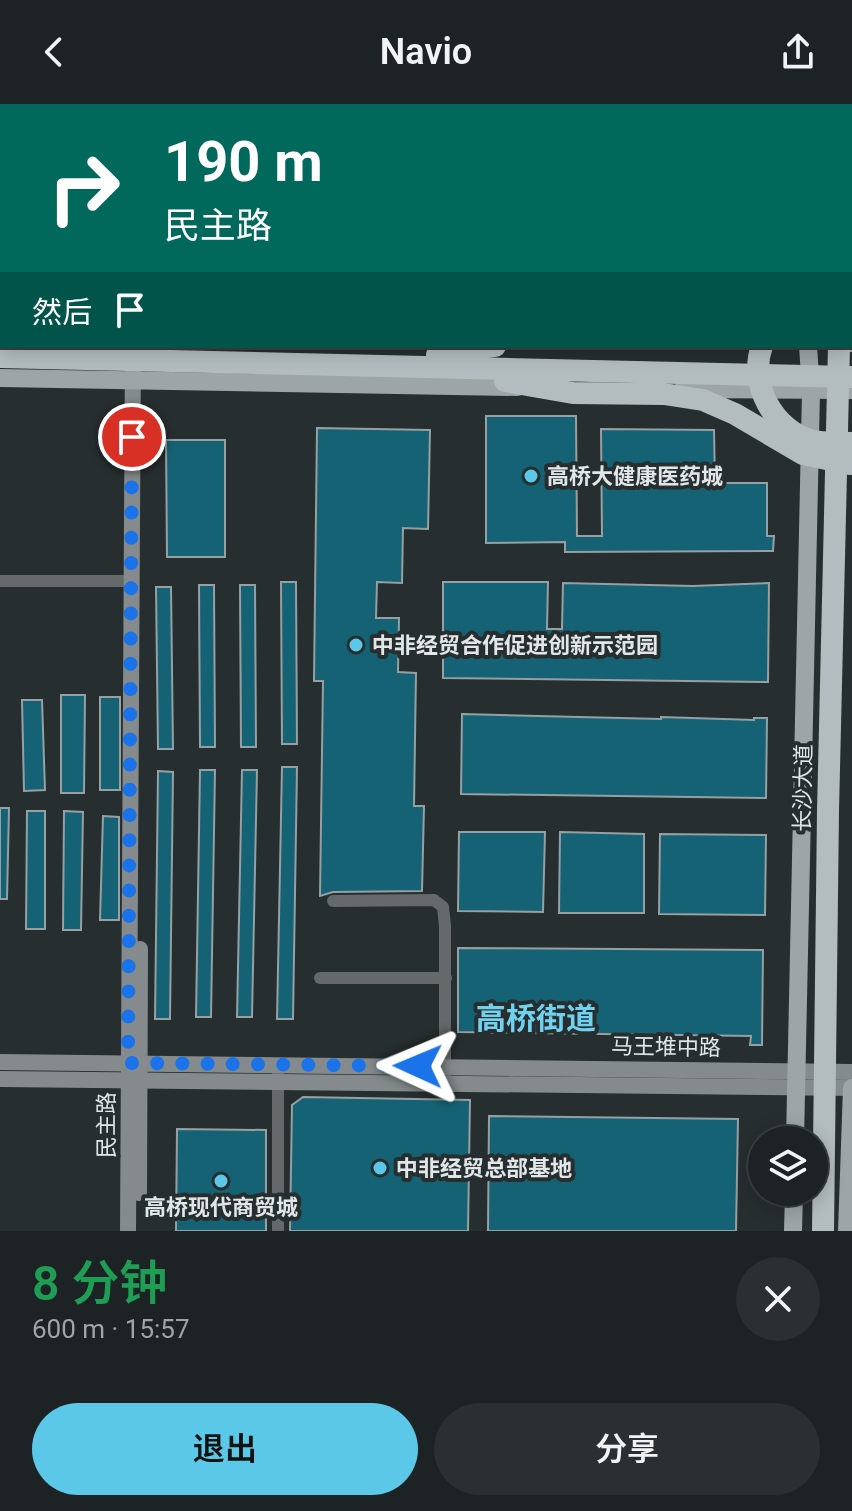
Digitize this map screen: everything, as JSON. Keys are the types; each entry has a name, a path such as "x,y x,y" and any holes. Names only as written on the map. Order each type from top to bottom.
{"highway":[{"path":"137,348 852,377"},
{"path":"437,362 488,348"},
{"path":"762,348 759,383 770,407 782,423 796,434 815,442 852,443"},
{"name":"长沙大道","path":"814,1126 825,348"},
{"name":"长沙大道","path":"823,1231 828,811 839,348"},
{"path":"0,357 852,363"},
{"path":"437,362 573,393 664,394 703,400 735,414 803,454 852,463"},
{"path":"813,1231 814,1206"}],"main road":[{"path":"796,1126 811,391 808,348"},
{"path":"0,378 852,390"},
{"path":"847,1231 852,1088"},
{"path":"793,1231 794,1206"}],"street":[{"name":"民主路","path":"128,1231 134,1071 137,380 133,348"},
{"name":"民主路","path":"139,1231 134,1071 131,581 137,380 143,348"},
{"path":"0,581 131,581"},
{"path":"333,901 440,902 445,916 445,1074"},
{"path":"320,978 446,978"},
{"name":"马王堆中路","path":"0,1062 134,1071 798,1080 852,1088"},
{"name":"马王堆中路","path":"0,1079 134,1071"},
{"name":"马王堆中路","path":"798,1080 852,1072"},
{"path":"278,1073 278,1231"}],"building":[{"path":"486,416 576,416 577,536 602,536 601,429 714,430 715,483 767,483 767,536 774,536 773,551 565,552 565,542 486,543"},
{"name":"中非经贸合作促进创新示范园","path":"317,428 430,430 428,529 403,528 402,583 377,582 376,618 399,618 398,672 416,673 414,806 424,806 422,891 333,892 320,896 323,681 314,681"},
{"path":"166,440 225,440 225,557 167,557"},
{"path":"281,582 296,582 297,744 282,744"},
{"path":"443,582 548,582 547,629 562,629 563,583 693,586 769,583 768,682 443,678"},
{"path":"199,585 214,585 215,747 200,747"},
{"path":"240,585 255,585 256,747 241,747"},
{"path":"156,587 171,587 173,749 158,749"},
{"path":"61,695 85,695 84,793 61,793"},
{"path":"100,697 120,697 120,790 100,790"},
{"path":"22,700 42,700 45,790 24,791"},
{"path":"462,714 767,718 766,798 461,794"},
{"path":"282,767 297,767 293,1019 277,1019"},
{"path":"200,770 215,770 211,1017 196,1017"},
{"path":"242,770 257,770 252,1017 237,1017"},
{"path":"158,771 173,772 170,1019 155,1019"},
{"path":"0,808 9,808 7,899 0,899"},
{"path":"27,811 45,811 45,929 26,929"},
{"path":"64,811 83,812 81,930 63,930"},
{"path":"103,816 119,817 119,920 100,920"},
{"path":"459,832 545,832 543,912 458,911"},
{"path":"560,832 644,834 644,913 559,913"},
{"path":"660,834 766,835 765,915 659,914"},
{"path":"458,948 763,950 762,1045 750,1045 751,1036 458,1032"},
{"name":"中非经贸总部基地","path":"303,1097 470,1100 468,1231 290,1231 292,1105"},
{"path":"489,1116 738,1119 736,1231 488,1231"},
{"name":"高桥现代商贸城","path":"177,1129 266,1130 266,1231 176,1231"}],"place":[{"name":"高桥大健康医药城","path":"531,476"},
{"name":"中非经贸合作促进创新示范园","path":"356,645"},
{"name":"中非经贸总部基地","path":"380,1168"},
{"name":"高桥现代商贸城","path":"221,1181"}],"district":[{"name":"高桥街道","path":"536,1018"}],"route":[{"path":"132,437 128,1063 418,1066"}]}
